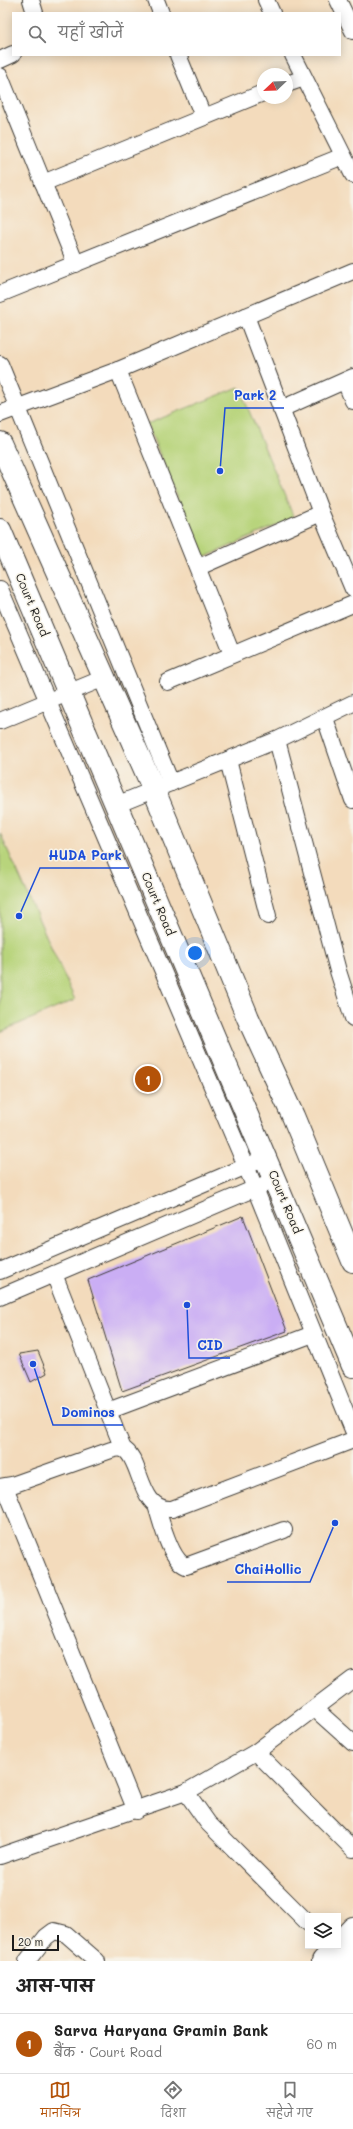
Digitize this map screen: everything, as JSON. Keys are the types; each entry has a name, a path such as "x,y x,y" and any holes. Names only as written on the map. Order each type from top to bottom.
{"main road":[{"path":"0,443 104,678 162,786 248,1018 293,1116 353,1261"},
{"name":"Court Road","path":"0,530 276,1179 353,1366"},
{"path":"337,1951 353,1928"}],"street":[{"path":"31,0 35,12"},
{"path":"156,0 161,12"},
{"path":"266,0 272,12"},
{"path":"338,0 353,31"},
{"path":"0,60 12,54"},
{"path":"178,56 204,116"},
{"path":"293,56 353,176"},
{"path":"0,76 76,264"},
{"path":"293,82 304,78"},
{"path":"43,183 257,95"},
{"path":"0,294 343,156"},
{"path":"0,414 118,370 353,271"},
{"path":"246,316 320,513 353,589"},
{"path":"0,364 18,407 162,786"},
{"path":"118,370 199,567 232,654"},
{"path":"281,409 349,379 353,401"},
{"path":"199,567 320,513"},
{"path":"0,589 246,1166 353,1430"},
{"path":"168,682 353,604"},
{"path":"0,721 104,678"},
{"path":"116,805 277,740 325,718 353,703"},
{"path":"325,718 353,800"},
{"path":"277,740 338,971 353,1018"},
{"path":"228,760 268,916"},
{"path":"0,1271 266,1158"},
{"path":"0,1297 276,1179"},
{"path":"54,1274 123,1449 130,1456 147,1494 156,1505 173,1554 181,1564 186,1566 284,1530"},
{"path":"108,1411 313,1334"},
{"path":"156,1505 166,1509 172,1509 353,1440"},
{"path":"123,1449 111,1450 3,1487 136,1811"},
{"path":"0,1856 136,1811 186,1792 256,1752 353,1679"},
{"path":"315,1709 353,1743"},
{"path":"256,1752 353,1849"},
{"path":"186,1792 208,1823 305,1920"},
{"path":"27,1961 46,1937 54,1931 66,1934 97,1961"}],"green space":[{"path":"239,387 294,518 203,558 147,424"},
{"path":"0,833 75,1000 0,1032"}],"building":[{"path":"243,1216 287,1331 122,1391 88,1280"},
{"path":"38,1351 47,1373 31,1382 19,1354"}],"place":[{"name":"Park 2","path":"220,471"},
{"name":"HUDA Park","path":"19,916"},
{"name":"Sarva Haryana Gramin Bank","path":"148,1079"},
{"name":"CID","path":"187,1305"},
{"name":"Dominos","path":"33,1364"},
{"name":"ChaiHollic","path":"335,1523"}]}
